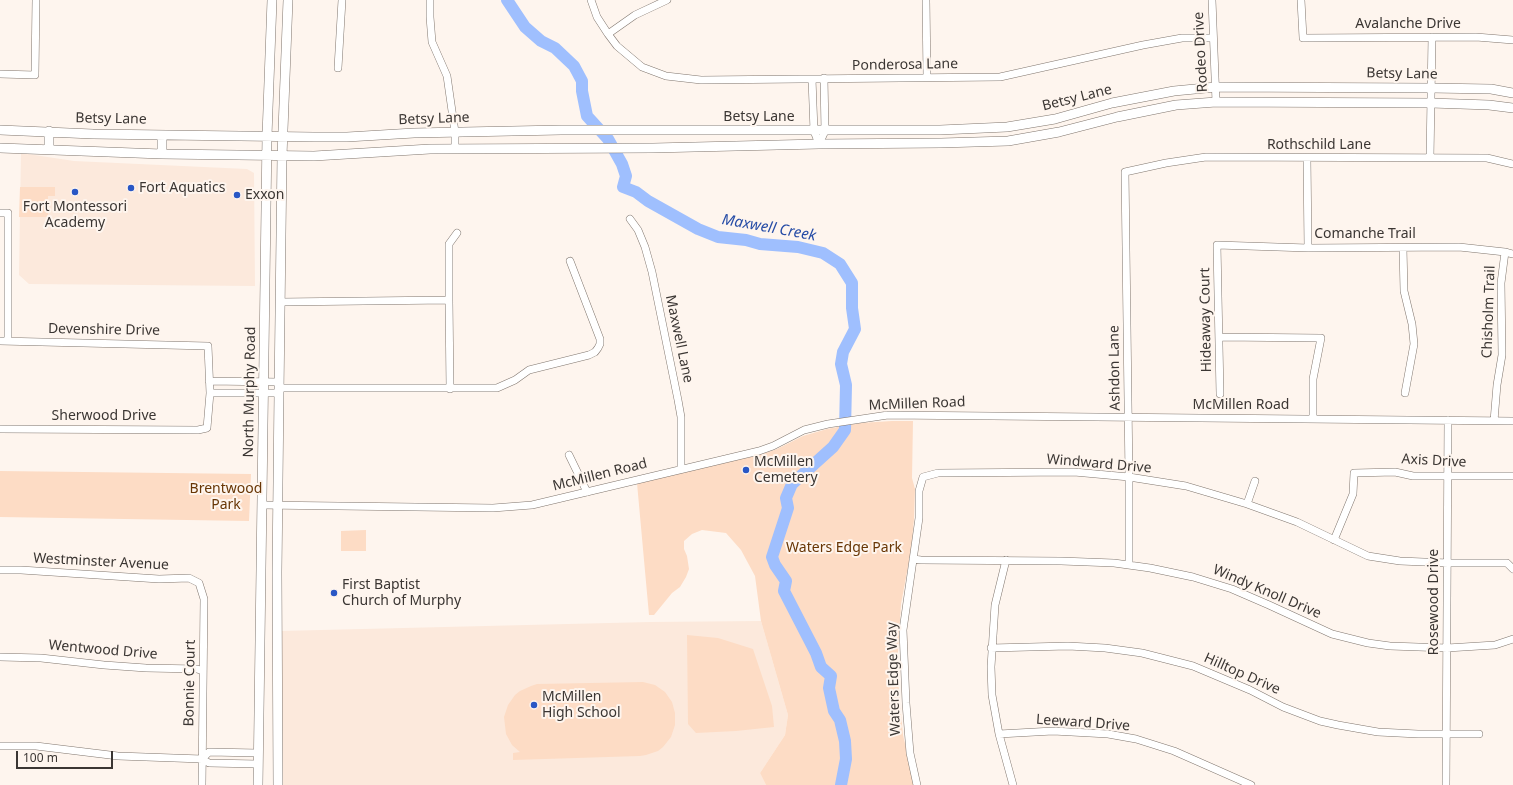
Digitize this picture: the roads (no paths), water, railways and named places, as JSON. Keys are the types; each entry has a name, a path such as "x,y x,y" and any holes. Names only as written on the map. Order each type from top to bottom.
{"main road":[{"name":"North Murphy Road","path":"258,785 267,136 272,0"},
{"name":"North Murphy Road","path":"278,785 278,506 282,137 288,0"},
{"name":"Betsy Lane","path":"0,130 162,135 347,137 414,133 561,130 940,130 1007,127 1055,120 1112,103 1158,94 1216,86 1431,88 1491,90 1513,93"},
{"name":"Betsy Lane","path":"0,148 162,154 314,156 414,150 941,143 1008,141 1059,132 1117,117 1176,105 1216,102 1431,103 1489,105 1513,108"},
{"path":"49,132 49,150"},
{"path":"162,135 162,154"}],"street":[{"path":"0,74 35,75 36,0"},
{"path":"338,68 342,0"},
{"path":"430,0 432,42 447,76 455,132 455,150"},
{"name":"Ponderosa Lane","path":"591,0 597,17 617,46 642,67 666,76 701,80 1000,77 1143,45 1182,38 1213,38"},
{"path":"608,34 635,15 667,0"},
{"path":"926,0 927,78"},
{"name":"Rodeo Drive","path":"1212,0 1216,102"},
{"name":"Avalanche Drive","path":"1302,0 1303,38 1476,37 1513,40"},
{"path":"1430,158 1432,37"},
{"path":"819,144 825,131 824,78"},
{"path":"812,79 814,131 819,144"},
{"name":"Rothschild Lane","path":"1125,172 1166,163 1206,158 1487,158 1513,164"},
{"path":"1308,158 1308,248"},
{"name":"Ashdon Lane","path":"1125,172 1130,477 1129,565"},
{"path":"0,213 8,213 8,341"},
{"name":"Maxwell Lane","path":"630,219 638,230 645,247 652,272 681,417 681,469"},
{"path":"450,388 449,244 457,234"},
{"name":"Comanche Trail","path":"1217,245 1308,248 1458,247 1513,254"},
{"name":"Hideaway Court","path":"1217,245 1220,394"},
{"path":"1403,248 1404,290 1412,324 1414,344 1405,393"},
{"name":"Chisholm Trail","path":"1494,421 1497,385 1502,355 1501,283 1505,252"},
{"path":"279,388 264,382 209,381 210,392 264,393 279,388 498,388 515,380 529,370 589,355 595,352 600,344 600,339 570,262"},
{"path":"280,302 449,300"},
{"path":"1219,337 1321,338 1313,379 1313,419"},
{"name":"Devenshire Drive","path":"0,341 208,346 209,381"},
{"name":"Sherwood Drive","path":"0,429 198,430 207,428 210,392"},
{"name":"McMillen Road","path":"262,505 493,508 532,505 759,451 773,446 804,430 828,424 888,415 1513,421"},
{"name":"Rosewood Drive","path":"1446,785 1448,420"},
{"path":"569,454 587,492"},
{"name":"Windward Drive","path":"923,477 938,473 1074,472 1130,477 1186,486 1247,504 1297,522 1368,556 1400,561 1506,563 1513,569"},
{"name":"Axis Drive","path":"1334,540 1353,494 1354,472 1395,472 1413,476 1513,476"},
{"name":"Waters Edge Way","path":"917,785 910,753 903,630 919,518 920,491 923,477"},
{"path":"1247,504 1255,480"},
{"name":"Windy Knoll Drive","path":"913,559 1068,561 1129,565 1193,576 1232,589 1332,634 1368,644 1447,648 1495,645 1513,639"},
{"path":"1006,560 995,605 991,648 992,695 999,734 1013,785"},
{"name":"Westminster Avenue","path":"0,570 159,579 189,578 199,583"},
{"name":"Bonnie Court","path":"199,583 204,599 202,785"},
{"name":"Hilltop Drive","path":"991,648 1068,646 1142,652 1193,666 1218,676 1283,707 1320,721 1378,732 1418,734 1479,734"},
{"name":"Wentwood Drive","path":"0,657 41,658 104,665 197,669 203,671"},
{"name":"Leeward Drive","path":"999,734 1018,732 1108,734 1174,751 1251,785"},
{"path":"0,746 36,746 118,756 202,759 209,763 258,764"},
{"path":"202,759 208,752 258,753"}],"waterway":[{"name":"Maxwell Creek","path":"507,0 525,27 541,41 555,48 574,66 582,81 582,91 587,116 608,139 622,164 626,176 623,187 636,192 648,201 698,229 718,237 746,240 760,244 798,247 823,253 840,264 852,283 852,308 855,329 843,352 841,364 846,385 845,430 833,447 792,484 786,498 788,508 772,557 775,565 786,581 784,591 816,653 821,667 831,676 829,688 834,711 840,720 845,741 846,759 841,785"}],"place":[{"name":"Fort Aquatics","path":"131,188"},
{"name":"Fort Montessori Academy","path":"75,192"},
{"name":"Exxon","path":"237,195"},
{"name":"McMillen Cemetery","path":"746,470"},
{"name":"First Baptist Church of Murphy","path":"334,593"},
{"name":"McMillen High School","path":"534,705"}],"park label":[{"name":"Brentwood Park","path":"226,498"},
{"name":"Waters Edge Park","path":"844,548"}]}
